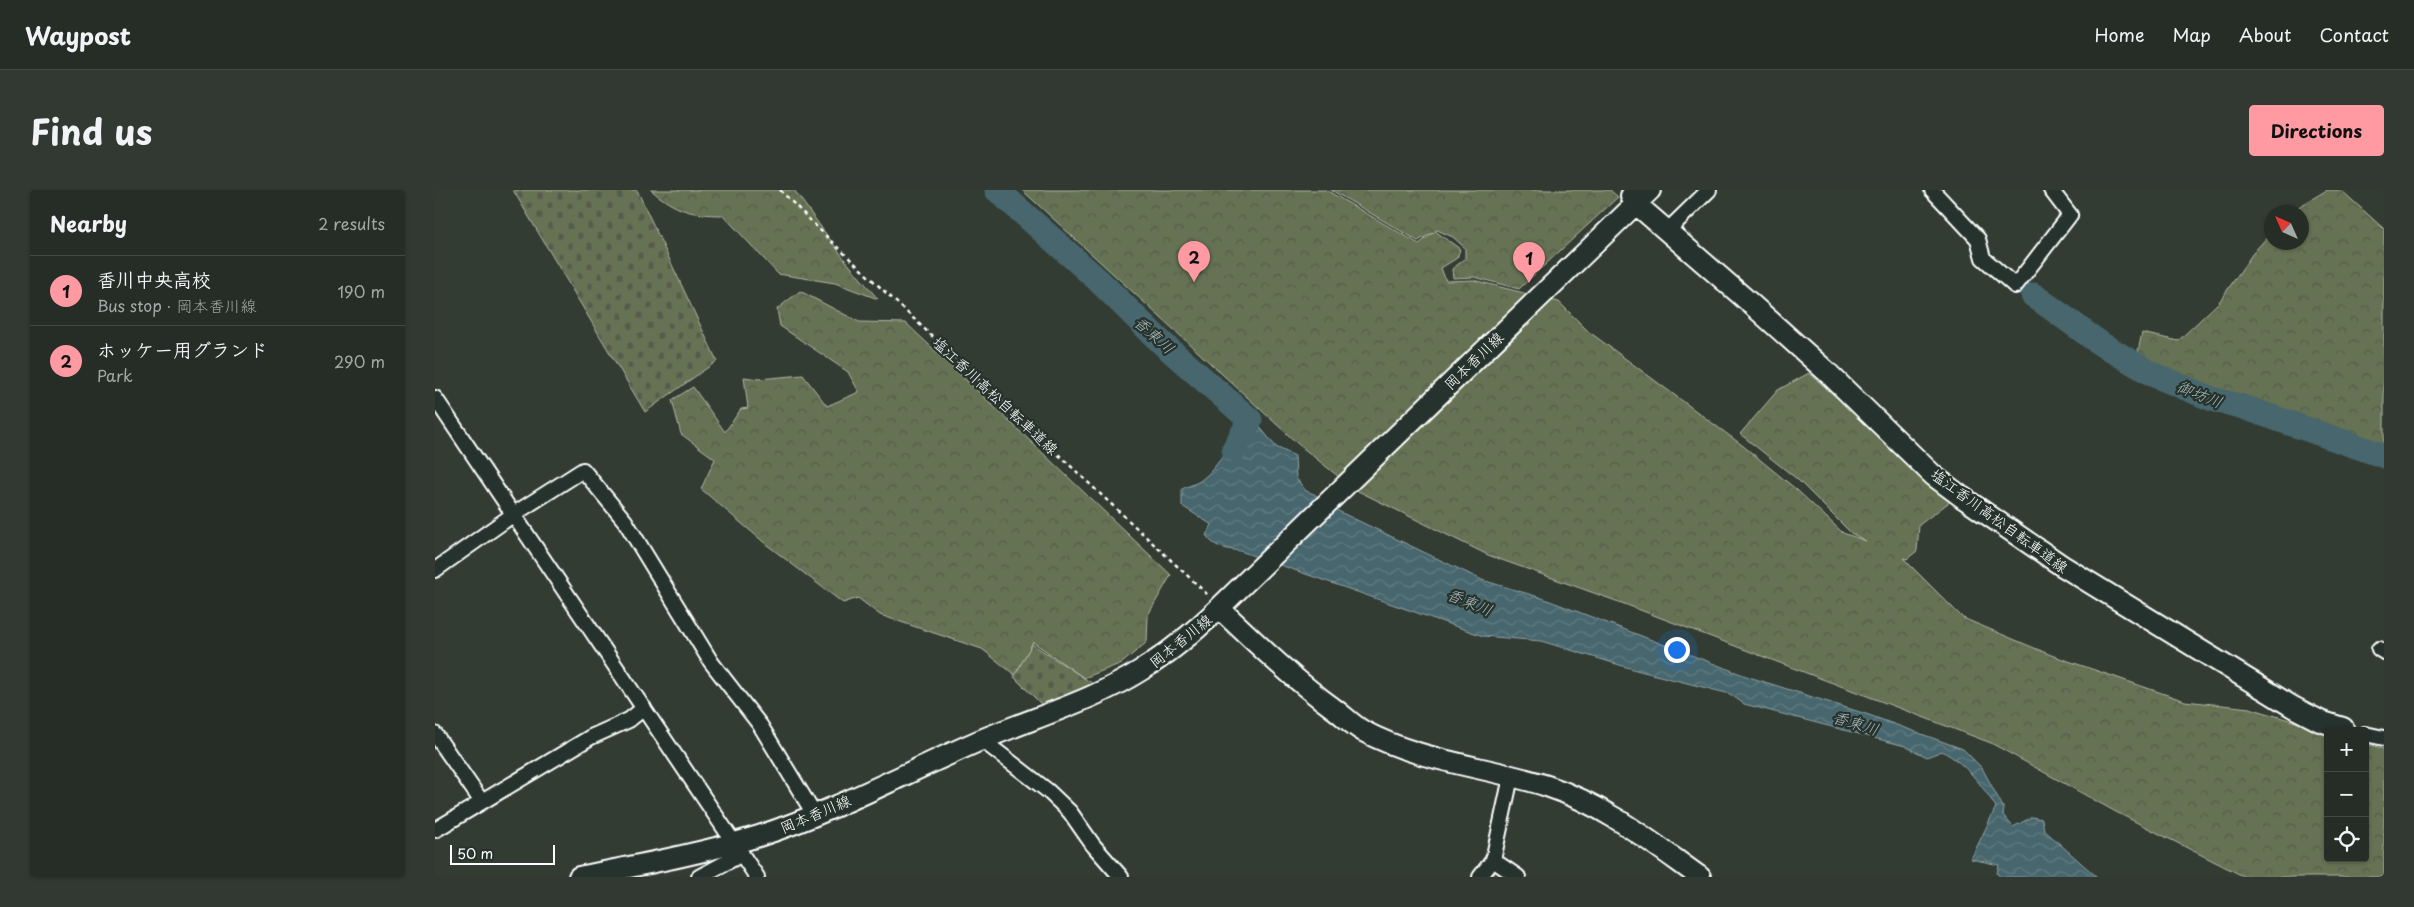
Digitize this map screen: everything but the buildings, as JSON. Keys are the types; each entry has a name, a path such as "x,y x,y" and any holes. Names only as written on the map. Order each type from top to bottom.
{"main road":[{"name":"岡本香川線","path":"579,877 699,853 738,848 982,740 1102,692 1142,670 1189,636 1216,604 1238,589 1527,307 1635,195"},
{"name":"塩江香川高松自転車道線","path":"1635,195 1667,231 1749,302 1934,476 2061,565 2276,697 2320,720 2340,727"},
{"path":"1216,604 1265,653 1362,730 1407,751 1547,786 1587,803 1641,833 1699,877"}],"street":[{"path":"1667,231 1709,190"},
{"path":"1932,190 1978,238 1983,258 2015,286 2070,215 2051,190"},
{"path":"435,398 757,877"},
{"path":"435,570 514,514 583,470 625,521 711,662 760,725 814,814"},
{"path":"435,830 591,736 629,720 645,708"},
{"path":"435,734 482,802"},
{"path":"2369,735 2384,738"},
{"path":"982,740 1048,791 1070,812 1093,845 1121,877"},
{"path":"1480,877 1493,860 1511,777"},
{"path":"699,877 738,848"},
{"path":"1493,860 1518,877"}],"path":[{"name":"塩江香川高松自転車道線","path":"780,190 831,242 1216,604"}],"green space":[{"path":"513,190 637,190 717,361 645,412"},
{"path":"651,190 794,190 845,260 878,299 835,283 778,274 723,215 693,213 684,210 668,203"},
{"path":"1022,190 1326,190 1419,244 1434,232 1418,241 1331,190 1610,190 1618,197 1519,289 1474,277 1453,278 1452,269 1465,259 1465,248 1453,237 1437,230 1435,231 1460,249 1457,258 1441,268 1446,281 1473,280 1559,302 1588,331 1742,445 1797,490 1843,533 1866,541 1851,533 1797,479 1740,434 1778,390 1809,373 1952,500 1919,525 1917,551 1907,559 1903,558 1963,618 2051,655 2185,701 2250,708 2324,731 2324,862 2369,862 2369,744 2384,749 2384,877 2245,877 2116,812 1991,743 1619,602 1488,555 1354,489 1298,444"},
{"path":"2327,190 2341,190 2384,229 2384,452 2213,394 2153,368 2138,351 2142,333 2178,341 2219,302 2253,253 2264,241 2264,250 2309,250 2309,205 2302,205"},
{"path":"800,291 859,322 906,323 1171,575 1148,615 1147,642 1122,663 1084,678 1033,642 1015,675 982,649 880,615 858,598 843,603 767,545 701,489 715,459 681,434 672,400 693,387 725,432 741,409 748,408 744,377 759,379 803,375 827,406 859,392 848,372 780,326 777,309"},
{"path":"1032,644 1093,684 1042,705 1014,677"}],"water":[{"path":"1250,420 1255,421 1276,447 1295,456 1296,478 1306,491 1314,494 1340,512 1482,580 1542,598 1746,676 1866,714 1963,749 1982,768 2004,809 2003,815 2013,827 2032,817 2042,819 2044,830 2097,877 2000,877 1997,873 1999,865 1971,859 1996,807 1972,775 1951,756 1942,751 1927,757 1905,746 1744,704 1730,694 1636,670 1541,641 1483,636 1213,543 1206,535 1212,525 1182,506 1182,489 1200,481 1214,468"}],"waterway":[{"name":"香東川","path":"997,190 1098,280 1162,343 1250,420 1234,449"},
{"name":"御坊川","path":"2033,295 2101,344 2154,375 2212,399 2243,407 2384,456"}],"place":[{"name":"ホッケー用グランド","path":"1194,282"},
{"name":"香川中央高校","path":"1529,283"}]}
